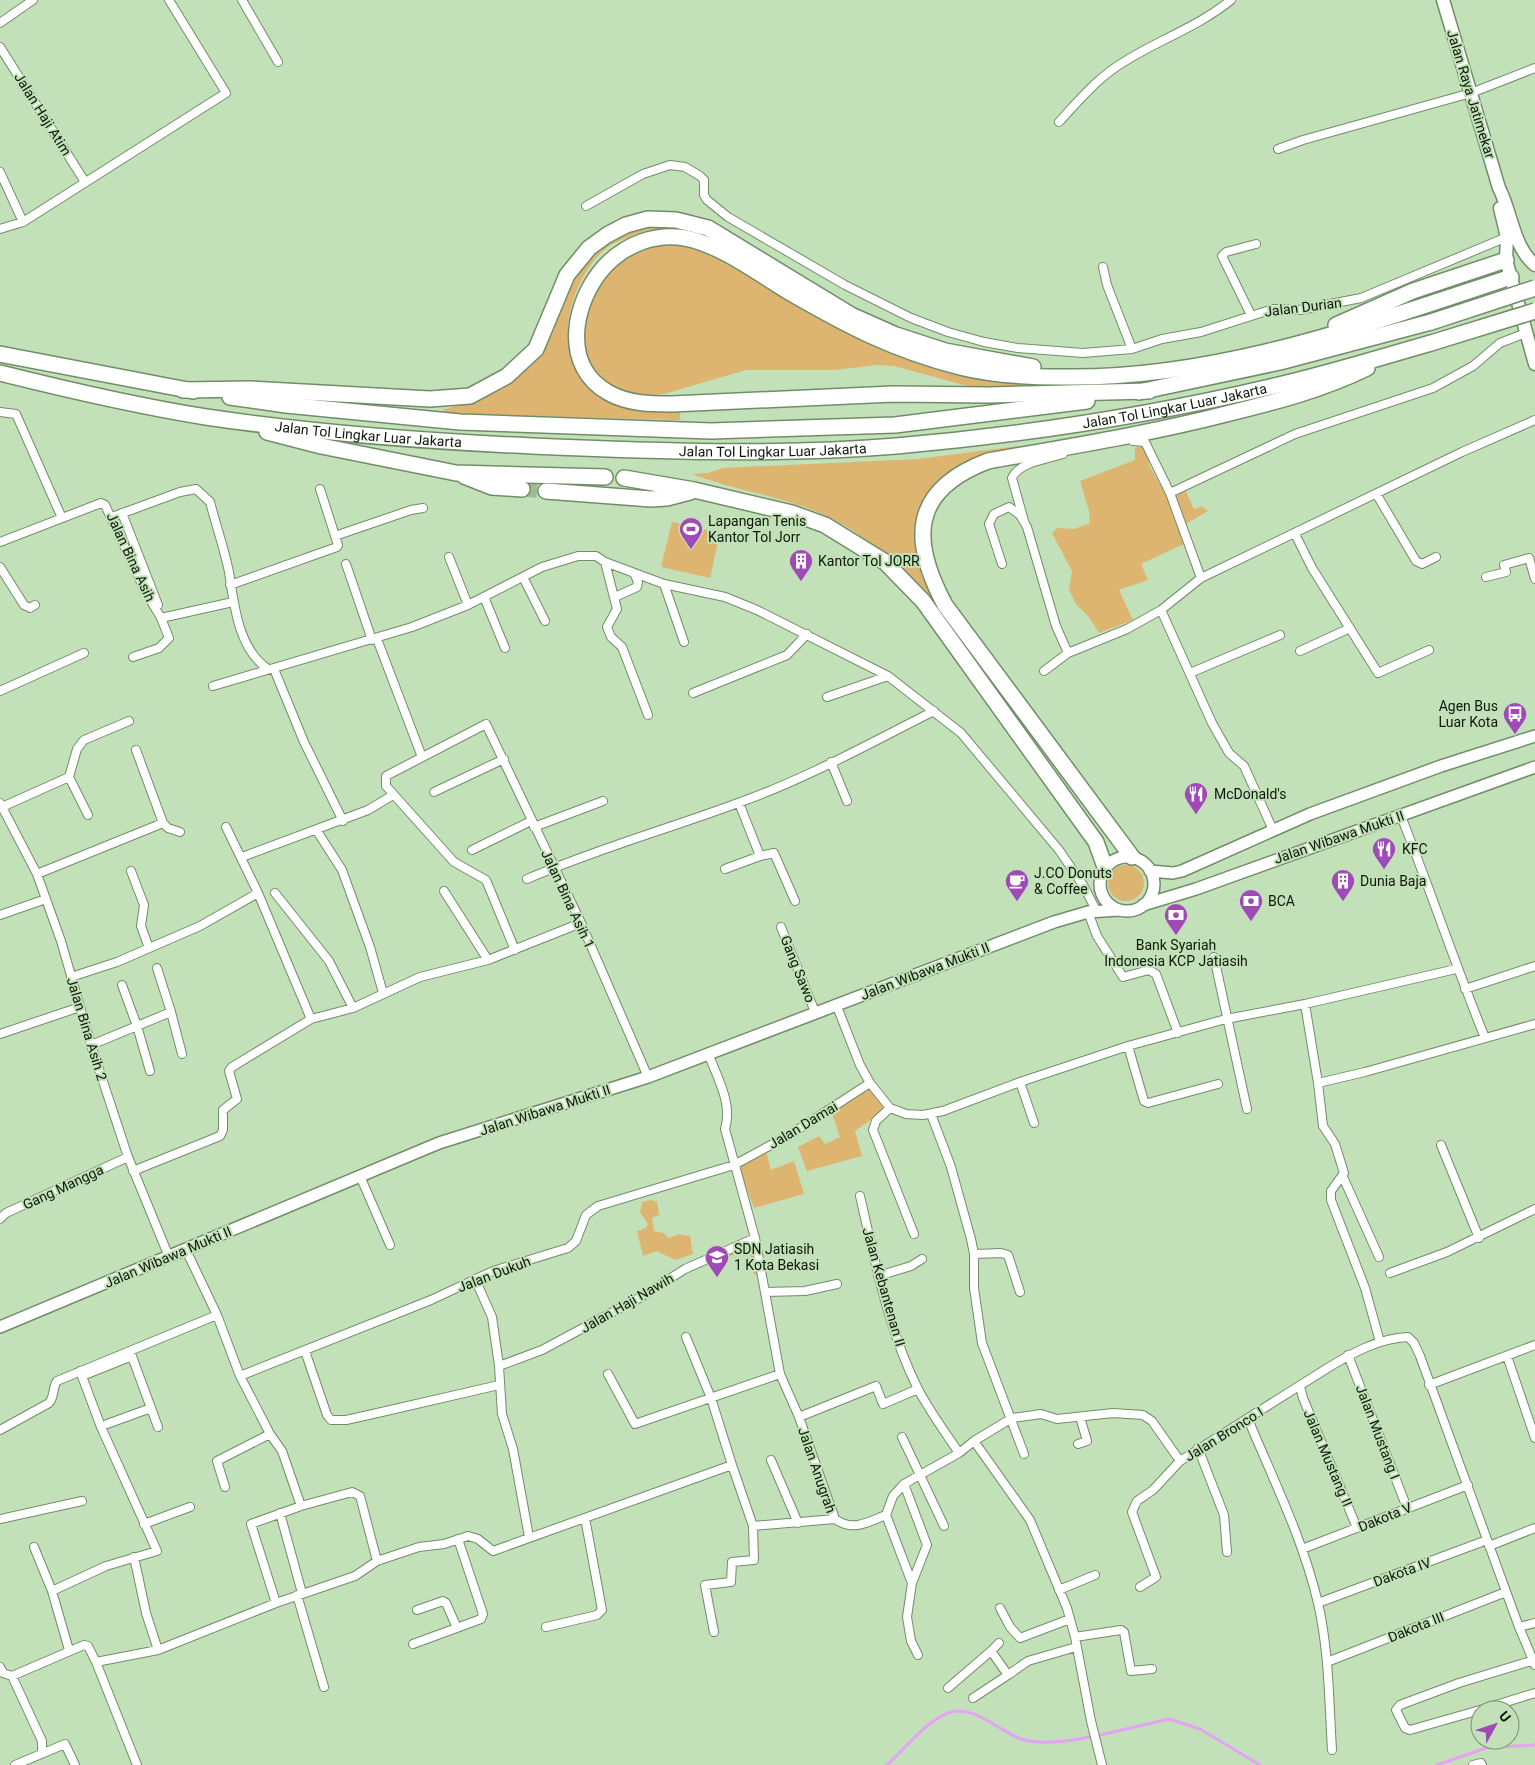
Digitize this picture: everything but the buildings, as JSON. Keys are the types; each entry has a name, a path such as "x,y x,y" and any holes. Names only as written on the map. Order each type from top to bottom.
{"highway":[{"path":"184,390 250,389 430,399 470,396 507,376 536,349 568,275 589,248 626,224 648,219 676,220 708,228 851,315 896,335 945,351 1036,368 1151,364 1254,346 1327,329 1413,291 1506,260"},
{"path":"1148,391 989,396 893,394 672,404 641,403 618,398 595,382 578,352 576,332 586,295 607,265 634,245 659,237 671,236 692,240 715,249 871,338 912,354 965,368 1034,377 1123,376 1218,362 1335,334 1511,277"},
{"name":"Jalan Tol Lingkar Luar Jakarta","path":"0,354 184,390 286,405 460,422 711,431 895,424 1037,408 1148,391 1280,362 1432,322 1535,288"},
{"name":"Jalan Tol Lingkar Luar Jakarta","path":"0,373 67,390 205,416 383,438 652,451 776,451 894,446 1040,430 1168,409 1272,387 1432,343 1535,311"},
{"path":"1132,857 945,605 930,575 922,542 922,532 934,498 948,482 971,468 988,462 1183,425 1290,399 1339,382 1400,352"},
{"path":"205,416 321,446 456,472 606,477"},
{"path":"456,472 492,488 522,489"},
{"path":"624,478 694,490 792,513 825,525 884,562 923,601 1096,842 1105,867"},
{"path":"546,491 651,499 667,498 694,490"}],"main road":[{"name":"Jalan Raya Jatimekar","path":"1443,0 1499,188"},
{"path":"1499,188 1500,204 1507,237 1506,260 1535,364"},
{"path":"1499,188 1508,204 1521,251 1535,267"},
{"path":"1506,260 1535,267"},
{"name":"Jalan Wibawa Mukti II","path":"1150,870 1173,873 1182,871 1310,814 1441,766 1535,736"},
{"name":"Jalan Wibawa Mukti II","path":"1143,905 1196,890 1535,767"},
{"path":"1092,911 1105,867 1113,860 1122,857 1132,857 1143,862 1150,870 1153,889 1143,905 1132,910 1119,910 1109,905 1102,896 1100,885"},
{"name":"Jalan Wibawa Mukti II","path":"0,1327 439,1143 648,1076 1054,922 1092,911 1119,910"}],"street":[{"path":"0,23 33,0"},
{"path":"0,229 23,222 226,93 169,0"},
{"path":"242,0 278,62"},
{"path":"1059,122 1092,86 1108,72 1198,22 1230,0"},
{"name":"Jalan Haji Atim","path":"0,47 85,182"},
{"path":"1278,149 1303,140 1471,93 1535,68"},
{"name":"Jalan Durian","path":"586,206 643,174 670,165 685,167 704,180 706,200 728,217 845,286 911,318 948,332 1018,348 1083,352 1132,349 1273,308 1300,310 1329,306 1361,298 1507,237"},
{"path":"0,172 23,222"},
{"path":"1251,315 1222,256 1226,252 1256,244"},
{"path":"1103,267 1107,286 1132,349"},
{"path":"1170,493 1295,434 1433,388 1473,366 1500,344 1526,333"},
{"path":"0,412 16,414 62,518"},
{"path":"1044,671 1068,653 1127,629 1161,610 1201,578 1377,495 1462,452 1535,420"},
{"path":"1068,653 1056,626 1038,557 1024,521 1012,478 1014,472 1031,464 1073,451 1142,441 1148,446 1170,493 1201,578"},
{"path":"112,517 180,492 196,489 210,502 233,602 248,645 255,658 271,669 343,821"},
{"path":"230,585 335,549 338,544 320,489"},
{"path":"1377,495 1416,561 1422,564 1436,558"},
{"name":"Jalan Bina Asih","path":"0,542 101,503 108,508 145,591 161,618 233,602"},
{"path":"1002,564 989,529 990,518 997,512 1009,507 1017,512 1024,521"},
{"path":"335,536 411,510 423,508"},
{"path":"122,513 158,605"},
{"path":"1295,534 1312,568 1378,673 1428,650"},
{"path":"213,686 375,640 468,605 542,567 578,556 596,556 605,562 664,584 725,597 770,615 888,676 961,734 1032,816 1072,868 1092,911 1097,936 1123,977 1150,970 1156,974 1178,1033"},
{"path":"449,557 468,605"},
{"path":"1486,577 1506,572 1504,565 1529,558 1535,579"},
{"path":"605,562 617,609 607,627 610,637 622,647 648,715"},
{"path":"346,564 422,757 386,776 386,786 392,795 454,862 486,880 515,950"},
{"path":"0,567 24,605 30,608 35,605"},
{"path":"615,597 637,587 638,582 634,573"},
{"path":"523,577 545,621"},
{"path":"664,584 684,642"},
{"path":"484,597 505,648"},
{"path":"1161,610 1212,723 1229,753 1244,766 1273,830"},
{"path":"133,658 159,648 168,641 169,638 161,618"},
{"path":"1300,651 1350,628"},
{"path":"693,693 787,654 807,634"},
{"path":"1190,673 1280,635"},
{"path":"0,691 84,653"},
{"path":"827,697 888,676"},
{"path":"527,879 553,868 739,803 832,762 934,711"},
{"path":"88,815 69,777 77,750 84,740 129,721"},
{"name":"Jalan Bina Asih 1","path":"422,757 486,724 580,923 648,1076"},
{"path":"136,750 163,823 168,828 180,832"},
{"path":"434,792 504,759"},
{"path":"832,762 848,801"},
{"path":"2,809 69,777"},
{"path":"242,857 343,821 368,810 392,795"},
{"path":"472,850 533,824 603,801"},
{"path":"739,803 760,856"},
{"name":"Jalan Bina Asih 2","path":"2,809 37,874 72,977 91,1045 128,1158 168,1257"},
{"path":"1400,816 1444,927 1456,969 1485,1038"},
{"path":"37,874 163,823"},
{"path":"226,827 258,893 311,1019"},
{"path":"318,831 342,870 370,947 383,993"},
{"path":"725,869 774,853 795,901"},
{"path":"131,871 144,904 142,926 149,948"},
{"path":"444,890 488,960"},
{"path":"72,977 149,948 200,926 258,893"},
{"path":"275,893 330,961 353,1008"},
{"path":"0,915 46,899"},
{"path":"133,1171 220,1136 223,1130 223,1110 237,1099 228,1071 311,1019 353,1008 420,977 488,960 580,923"},
{"name":"Gang Sawo","path":"781,927 816,1012"},
{"path":"1214,957 1247,1109"},
{"path":"1465,989 1535,966"},
{"path":"156,968 171,1012 182,1054"},
{"path":"836,1004 860,1065 870,1083 890,1108 906,1114 931,1114 1128,1046 1226,1019 1305,1004 1456,969"},
{"path":"122,985 137,1026 150,1071"},
{"path":"1305,1004 1323,1126 1335,1144 1344,1169 1343,1177 1379,1257"},
{"path":"0,1034 80,1007"},
{"path":"91,1045 171,1012"},
{"path":"1318,1083 1535,1024"},
{"path":"1128,1046 1144,1101 1148,1103 1218,1084"},
{"name":"Jalan Anugrah","path":"708,1054 727,1106 728,1119 725,1129 755,1238 780,1374 799,1417 835,1519 843,1526 856,1527 886,1515"},
{"path":"1020,1082 1034,1124"},
{"name":"Jalan Damai","path":"734,1165 791,1134 870,1083"},
{"path":"890,1108 876,1121 873,1130 914,1234"},
{"path":"931,1114 951,1168 974,1254 974,1288 982,1344 1012,1418 1024,1454"},
{"path":"1441,1145 1479,1238"},
{"name":"Gang Mangga","path":"0,1219 6,1213 128,1158"},
{"name":"Jalan Dukuh","path":"240,1376 431,1300 476,1279 568,1248 576,1241 586,1215 598,1206 734,1165"},
{"path":"360,1176 390,1245"},
{"path":"1343,1177 1332,1190 1331,1200 1365,1288 1380,1342"},
{"name":"Jalan Kebantenan II","path":"860,1196 878,1276 890,1316 918,1389 959,1453"},
{"path":"1390,1273 1479,1238 1534,1211"},
{"name":"Jalan Haji Nawih","path":"499,1366 542,1350 641,1297 685,1269 755,1238"},
{"path":"186,1250 217,1315 240,1376 270,1434 282,1451 301,1506"},
{"path":"974,1254 1002,1253 1008,1255 1020,1292"},
{"path":"878,1276 912,1266 922,1259"},
{"path":"476,1279 492,1317 499,1366 502,1414 513,1449 529,1537"},
{"path":"764,1292 804,1291 837,1284"},
{"path":"0,1430 49,1403 57,1381 84,1373 131,1354 217,1315"},
{"path":"686,1337 711,1398 753,1526 754,1560 732,1562 730,1582 705,1585 714,1632"},
{"name":"Jalan Bronco I","path":"1140,1587 1156,1577 1132,1512 1137,1501 1153,1490 1180,1461 1198,1448 1348,1356 1380,1342 1405,1337 1410,1338 1418,1349 1429,1385"},
{"path":"1470,1713 1410,1730 1404,1728 1396,1710 1400,1705 1459,1683 1534,1662 1519,1627 1468,1485 1429,1385 1535,1344"},
{"path":"305,1351 327,1415 331,1420 346,1420 499,1385"},
{"path":"131,1354 158,1427"},
{"name":"Jalan Mustang I","path":"1348,1356 1407,1508"},
{"path":"1507,1356 1535,1438"},
{"path":"52,1591 106,1566 157,1552 101,1427 84,1373"},
{"path":"608,1374 635,1424 780,1374"},
{"path":"799,1417 876,1386 883,1404 918,1389"},
{"name":"Jalan Mustang II","path":"1300,1386 1357,1528"},
{"path":"107,1424 151,1408"},
{"path":"912,1583 886,1515 893,1496 904,1484 959,1453 974,1441 1012,1418 1041,1414 1057,1419 1113,1413 1143,1415 1152,1421 1180,1461"},
{"path":"1078,1444 1087,1441 1080,1417"},
{"path":"1248,1419 1302,1548 1318,1604 1327,1662 1332,1750"},
{"path":"225,1487 217,1461 270,1434"},
{"path":"902,1437 944,1526"},
{"path":"974,1441 1030,1520 1059,1590 1075,1637 1090,1721 1102,1765"},
{"path":"1198,1448 1224,1515 1226,1552"},
{"path":"771,1460 798,1523"},
{"path":"96,1662 158,1650 276,1603 355,1576 377,1561 419,1547 444,1544 468,1536 478,1539 493,1551 732,1465"},
{"path":"904,1484 927,1545 912,1583 906,1617 912,1641 918,1654"},
{"name":"Dakota V","path":"1302,1548 1468,1485"},
{"path":"276,1603 251,1524 301,1506 352,1492 360,1496 377,1561"},
{"path":"0,1519 82,1501"},
{"path":"144,1524 190,1507"},
{"path":"280,1513 324,1687"},
{"path":"546,1627 596,1615 602,1610 585,1518"},
{"path":"753,1526 835,1519"},
{"name":"Dakota IV","path":"1318,1604 1535,1528"},
{"path":"414,1644 481,1619 483,1614 458,1539"},
{"path":"34,1547 52,1591 69,1650"},
{"path":"134,1557 146,1613 158,1650"},
{"path":"1059,1590 1094,1575"},
{"name":"Dakota III","path":"1327,1662 1506,1592"},
{"path":"417,1610 443,1601 446,1602 457,1628"},
{"path":"1000,1608 1010,1627 1020,1638 1070,1619"},
{"path":"1519,1627 1535,1623"},
{"path":"1075,1637 1122,1630 1124,1632 1131,1671 1152,1669"},
{"path":"948,1688 999,1643"},
{"path":"1,1672 12,1676 84,1644 88,1646 137,1765"},
{"path":"973,1698 1028,1661 1063,1649 1076,1647"},
{"path":"991,1651 1008,1674"},
{"path":"12,1676 42,1741 42,1753"},
{"path":"1512,1700 1535,1693"},
{"path":"16,1765 65,1744 75,1765"},
{"path":"1473,1765 1481,1763 1482,1765"}],"shaded area":[{"path":"647,226 675,226 698,232 699,236 689,236 657,229 635,234 611,245 591,264 576,293 568,324 569,338 574,356 597,389 680,411 680,420 447,414 442,410 465,403 505,385 533,364 545,348 554,330 575,270 609,238"},
{"path":"645,242 685,243 709,253 878,347 894,353 1009,380 1052,386 982,390 894,366 877,365 835,370 746,370 664,394 643,396 624,392 606,384 592,369 583,350 580,319 608,265"},
{"path":"1151,442 1153,453 1148,456 1149,465 1168,499 1185,490 1194,509 1202,506 1208,511 1181,527 1188,542 1141,564 1148,580 1119,590 1133,620 1099,633 1089,617 1076,604 1069,590 1072,571 1052,533 1057,528 1074,529 1090,523 1089,511 1080,481 1135,460 1135,448"},
{"path":"1018,446 1021,448 944,478 918,552 924,579 938,605 903,571 866,540 838,522 804,507 692,474 708,473 723,468 918,459"},
{"name":"Lapangan Tenis Kantor Tol Jorr","path":"672,522 720,533 710,578 661,567"},
{"path":"1126,865 1139,870 1144,883 1139,896 1126,901 1113,896 1108,883 1113,870"},
{"path":"868,1088 885,1110 855,1131 862,1156 807,1171 798,1147 819,1136 825,1144 840,1137 832,1113"},
{"path":"766,1151 771,1170 794,1161 804,1194 754,1208 738,1166"},
{"path":"651,1200 657,1202 659,1215 652,1218 654,1231 663,1233 669,1238 679,1234 690,1236 693,1254 675,1260 657,1251 643,1256 637,1231 646,1228 648,1224 640,1212 642,1202"},
{"path":"755,1238 761,1273 754,1275 749,1249 725,1258 722,1252"}],"waterway":[{"path":"887,1765 931,1723 939,1717 957,1711 976,1715 1021,1739 1029,1741 1055,1742 1090,1737"},
{"path":"1100,1735 1169,1719 1200,1729 1260,1765"},
{"path":"1437,1765 1486,1748 1535,1745"}],"tunnel":[{"path":"522,489 546,491"}],"place":[{"name":"Lapangan Tenis Kantor Tol Jorr","path":"691,550"},
{"name":"Kantor Tol JORR","path":"801,582"},
{"name":"Agen Bus Luar Kota","path":"1515,735"},
{"name":"McDonald's","path":"1196,815"},
{"name":"KFC","path":"1384,870"},
{"name":"J.CO Donuts & Coffee","path":"1017,902"},
{"name":"Dunia Baja","path":"1343,902"},
{"name":"BCA","path":"1251,922"},
{"name":"Bank Syariah Indonesia KCP Jatiasih","path":"1176,936"},
{"name":"SDN Jatiasih 1 Kota Bekasi","path":"717,1278"}]}
